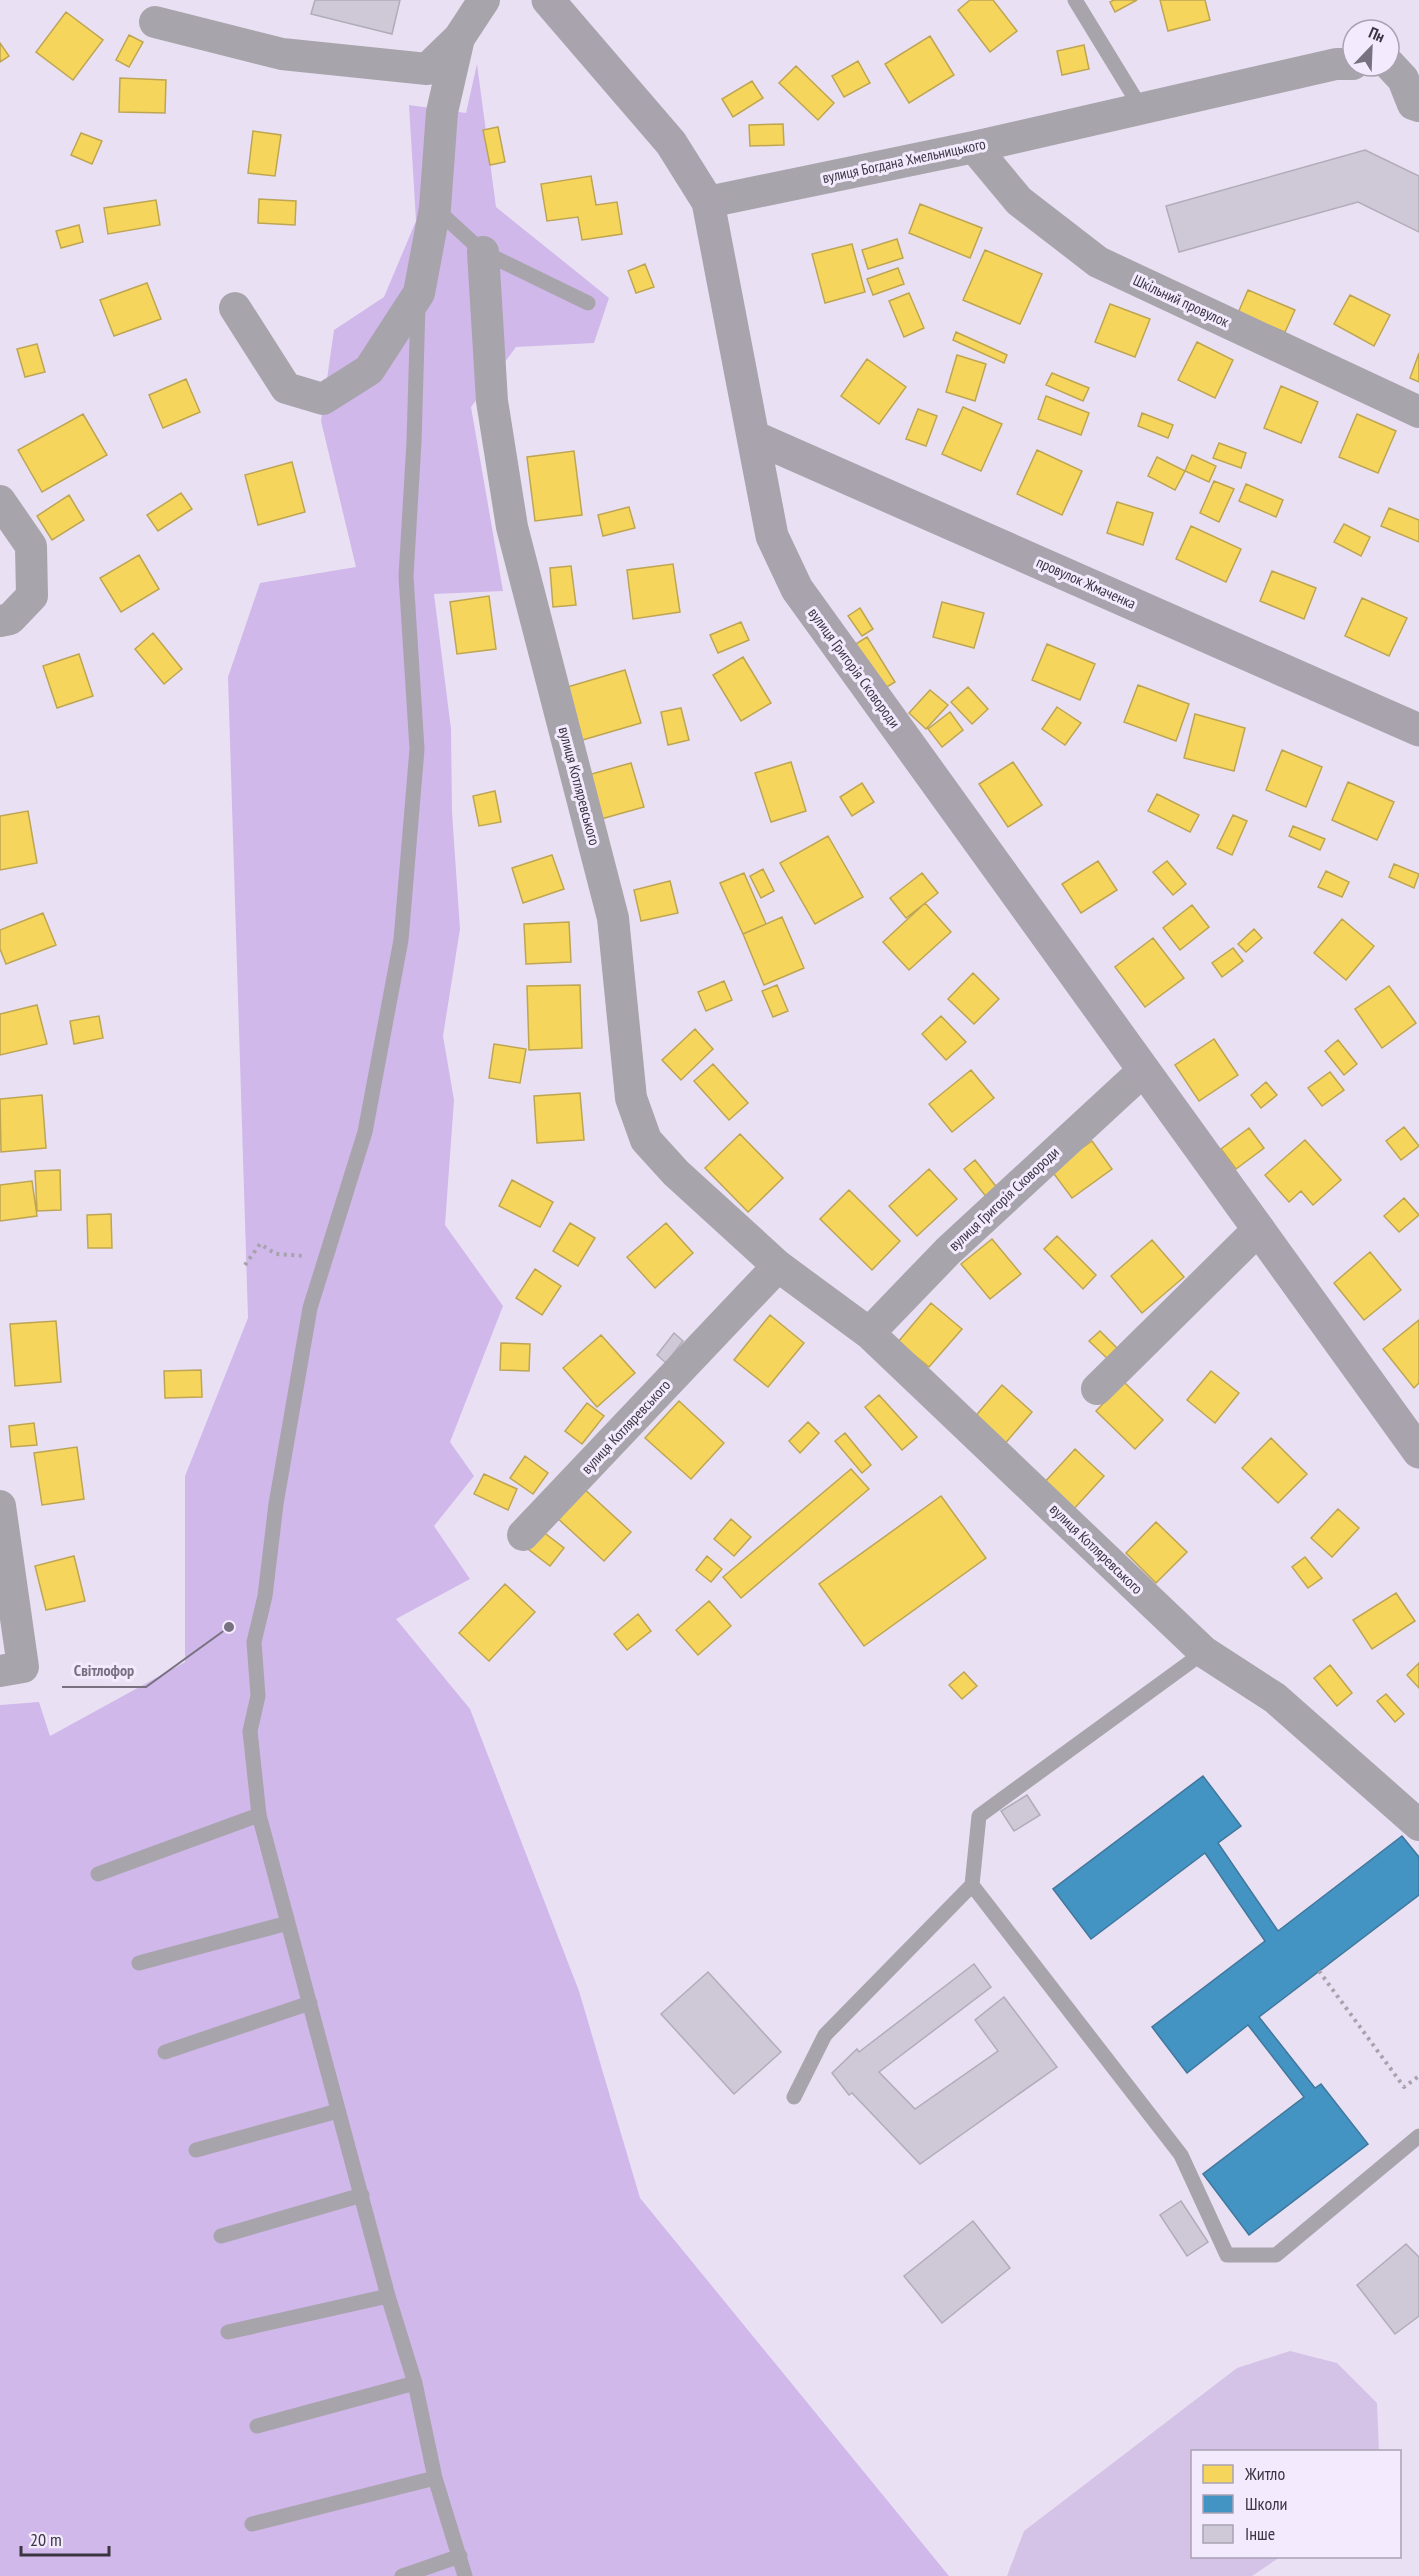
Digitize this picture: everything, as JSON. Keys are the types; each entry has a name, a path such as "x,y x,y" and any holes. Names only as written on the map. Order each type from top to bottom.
{"street":[{"path":"155,22 282,54 427,69 459,38 484,0"},
{"path":"548,0 671,143 708,202"},
{"path":"236,308 286,388 323,399 369,370 419,293 435,208 442,112 459,38"},
{"name":"вулиця Богдана Хмельницького","path":"708,202 974,147 1341,64"},
{"path":"1401,77 1413,104 1419,106"},
{"name":"Шкільний провулок","path":"974,147 1019,201 1098,262 1419,412"},
{"name":"вулиця Григорія Сковороди","path":"708,202 772,536 797,589 1419,1452"},
{"name":"вулиця Котляревського","path":"483,252 492,401 512,527 613,918 631,1098 646,1140 676,1173 778,1266 869,1334 1204,1652 1275,1698 1419,1825"},
{"name":"провулок Жмаченка","path":"754,437 1419,730"},
{"path":"0,501 32,546 33,596 10,619 0,621"},
{"name":"вулиця Григорія Сковороди","path":"869,1334 948,1251 1144,1070"},
{"path":"1097,1389 1259,1229"},
{"name":"вулиця Котляревського","path":"523,1536 778,1266"},
{"path":"0,1506 11,1669"}],"lane":[{"path":"1075,0 1141,108"},
{"path":"435,208 483,252 588,303"},
{"path":"419,293 405,576 417,749 401,940 364,1132 310,1308 276,1504 265,1596 254,1642 258,1695 250,1731 259,1815 388,2296 415,2383 435,2478 465,2576"},
{"path":"794,2097 825,2035 972,1885 979,1816 1204,1652"},
{"path":"98,1874 259,1815"},
{"path":"972,1885 1181,2156 1227,2255 1276,2255 1419,2136"},
{"path":"139,1964 288,1923"},
{"path":"165,2052 310,2003"},
{"path":"196,2150 338,2111"},
{"path":"221,2236 362,2195"},
{"path":"228,2332 388,2296"},
{"path":"257,2426 415,2383"},
{"path":"252,2524 435,2478"},
{"path":"402,2576 460,2556"}],"path":[{"path":"245,1265 260,1244 276,1254 326,1257"},
{"path":"1319,1971 1404,2087 1419,2076"}],"shaded area":[{"path":"477,64 496,207 609,298 594,343 516,347 471,407 503,591 434,594 451,729 452,812 460,929 443,1036 454,1100 445,1225 503,1306 450,1442 474,1476 434,1526 470,1579 396,1619 470,1709 579,1991 640,2198 949,2576 0,2576 0,1705 39,1702 50,1736 185,1662 185,1476 248,1318 228,677 260,583 356,567 321,421 334,330 384,297 416,221 409,105 466,113"},
{"path":"1290,2351 1337,2363 1377,2403 1379,2450 1191,2450 1191,2558 1279,2558 1252,2576 1007,2576 1024,2531 1237,2368"}],"building: Житло":[{"path":"970,0 993,0 1017,31 990,52 958,10"},
{"path":"1137,0 1115,12 1110,2"},
{"path":"1160,0 1205,0 1210,20 1168,31"},
{"path":"66,12 103,40 73,80 36,52"},
{"path":"129,35 143,42 129,67 116,60"},
{"path":"930,36 954,75 909,103 885,64"},
{"path":"0,43 9,56 0,62"},
{"path":"1084,45 1089,69 1062,75 1057,51"},
{"path":"858,61 870,83 844,97 832,76"},
{"path":"796,66 834,103 818,120 779,83"},
{"path":"120,78 166,80 165,113 119,112"},
{"path":"752,81 763,98 733,117 722,99"},
{"path":"783,124 784,145 750,146 749,125"},
{"path":"498,127 505,162 490,165 483,130"},
{"path":"253,131 281,135 275,176 248,173"},
{"path":"81,133 102,141 92,164 71,155"},
{"path":"591,176 596,205 617,202 622,234 582,240 578,217 547,221 541,184"},
{"path":"259,199 296,201 295,225 258,223"},
{"path":"156,200 160,225 108,234 104,208"},
{"path":"920,204 982,228 970,258 909,233"},
{"path":"79,225 83,242 61,248 56,231"},
{"path":"897,239 903,258 868,269 862,250"},
{"path":"852,244 865,292 825,303 812,254"},
{"path":"985,250 1042,274 1020,324 963,300"},
{"path":"645,264 654,287 636,293 628,271"},
{"path":"898,268 904,284 873,295 867,279"},
{"path":"147,283 161,319 114,336 100,300"},
{"path":"1248,290 1295,310 1285,332 1238,313"},
{"path":"909,293 924,328 904,337 889,301"},
{"path":"1350,295 1390,315 1374,346 1334,324"},
{"path":"1110,304 1150,319 1135,357 1095,342"},
{"path":"956,332 1007,355 1004,363 953,340"},
{"path":"1197,342 1233,360 1215,398 1178,380"},
{"path":"37,344 45,372 25,377 17,349"},
{"path":"1419,353 1419,382 1410,378"},
{"path":"957,355 986,364 975,401 946,392"},
{"path":"867,359 906,387 879,424 841,396"},
{"path":"1052,373 1089,388 1083,401 1046,385"},
{"path":"186,379 200,412 163,428 149,395"},
{"path":"1281,386 1318,402 1301,443 1264,428"},
{"path":"1046,396 1089,413 1081,435 1038,419"},
{"path":"963,407 1002,424 981,471 942,454"},
{"path":"918,409 937,416 926,446 906,439"},
{"path":"1142,413 1173,425 1168,438 1138,426"},
{"path":"83,414 107,455 42,492 18,450"},
{"path":"1357,414 1396,431 1378,473 1339,457"},
{"path":"1219,443 1246,453 1241,468 1213,458"},
{"path":"1037,450 1082,471 1062,515 1017,494"},
{"path":"574,451 582,515 535,521 527,457"},
{"path":"1192,455 1216,466 1209,482 1185,471"},
{"path":"1157,457 1185,471 1175,490 1148,476"},
{"path":"292,462 305,512 258,525 245,475"},
{"path":"1214,481 1234,489 1219,522 1200,513"},
{"path":"1246,484 1283,500 1276,517 1239,501"},
{"path":"181,493 192,509 158,531 147,515"},
{"path":"69,495 84,520 52,540 37,516"},
{"path":"1117,502 1153,513 1143,545 1107,533"},
{"path":"629,507 635,528 603,536 598,515"},
{"path":"1389,508 1419,520 1419,542 1381,526"},
{"path":"1344,524 1370,537 1361,556 1334,542"},
{"path":"1191,526 1241,549 1226,582 1176,559"},
{"path":"139,555 159,589 121,612 100,578"},
{"path":"673,564 680,612 633,619 627,570"},
{"path":"571,566 576,605 553,607 550,568"},
{"path":"1272,571 1316,588 1304,619 1260,601"},
{"path":"489,596 496,649 457,654 450,602"},
{"path":"1362,598 1407,618 1389,656 1345,636"},
{"path":"942,602 984,613 974,648 933,637"},
{"path":"860,608 873,629 862,636 848,616"},
{"path":"741,622 749,640 718,653 710,635"},
{"path":"153,633 182,669 164,684 135,649"},
{"path":"867,637 895,682 882,690 854,645"},
{"path":"1047,644 1095,664 1080,700 1032,680"},
{"path":"79,654 93,696 57,708 43,666"},
{"path":"743,657 771,703 741,721 713,675"},
{"path":"625,670 641,723 579,741 564,688"},
{"path":"1138,685 1189,704 1176,741 1124,722"},
{"path":"968,687 988,709 972,724 951,702"},
{"path":"930,690 948,705 926,729 909,713"},
{"path":"1057,707 1081,723 1065,745 1042,729"},
{"path":"681,708 689,740 668,745 661,712"},
{"path":"950,712 963,730 942,747 928,729"},
{"path":"1195,714 1245,728 1234,771 1184,758"},
{"path":"1282,750 1322,767 1306,807 1266,790"},
{"path":"791,762 806,811 771,822 755,773"},
{"path":"1013,762 1042,805 1008,827 979,784"},
{"path":"631,763 644,807 601,819 588,775"},
{"path":"1348,782 1394,802 1377,840 1332,820"},
{"path":"862,783 874,802 852,816 840,797"},
{"path":"495,791 501,822 479,826 473,796"},
{"path":"1157,794 1199,815 1190,832 1148,811"},
{"path":"28,811 37,863 0,870 0,816"},
{"path":"1233,815 1247,821 1232,855 1217,848"},
{"path":"1293,826 1325,839 1320,850 1289,836"},
{"path":"828,836 863,897 815,924 780,863"},
{"path":"552,855 564,889 523,903 512,868"},
{"path":"1098,861 1117,890 1081,913 1062,884"},
{"path":"1167,861 1186,884 1173,895 1153,872"},
{"path":"1394,864 1419,874 1414,888 1389,877"},
{"path":"763,869 774,891 761,898 750,876"},
{"path":"1326,871 1349,882 1342,897 1318,887"},
{"path":"744,873 766,924 743,934 720,883"},
{"path":"922,873 938,893 906,918 890,898"},
{"path":"670,881 678,913 641,921 634,890"},
{"path":"925,903 951,932 909,970 883,942"},
{"path":"1192,905 1209,927 1180,950 1163,928"},
{"path":"43,913 56,945 6,964 0,949 0,930"},
{"path":"782,917 804,968 764,985 743,934"},
{"path":"1342,919 1374,946 1346,980 1314,953"},
{"path":"569,922 571,962 526,964 524,924"},
{"path":"1254,929 1262,938 1246,952 1238,944"},
{"path":"1153,938 1184,978 1145,1007 1115,967"},
{"path":"1233,948 1243,961 1222,977 1212,963"},
{"path":"973,973 999,999 974,1024 948,999"},
{"path":"724,981 732,1000 706,1011 698,992"},
{"path":"580,985 582,1048 529,1050 527,986"},
{"path":"777,985 788,1011 773,1017 762,991"},
{"path":"1389,986 1416,1023 1382,1048 1355,1009"},
{"path":"37,1005 47,1044 0,1055 0,1014"},
{"path":"99,1016 103,1038 74,1044 70,1021"},
{"path":"941,1016 966,1042 946,1060 922,1034"},
{"path":"695,1029 713,1049 681,1080 662,1060"},
{"path":"1214,1039 1238,1075 1199,1101 1175,1065"},
{"path":"1338,1040 1357,1064 1344,1075 1325,1051"},
{"path":"494,1044 526,1049 520,1083 489,1078"},
{"path":"713,1064 748,1103 729,1120 694,1081"},
{"path":"971,1070 994,1098 952,1132 929,1104"},
{"path":"1330,1072 1344,1090 1322,1106 1308,1088"},
{"path":"1266,1082 1277,1095 1261,1108 1251,1095"},
{"path":"580,1093 584,1140 537,1143 534,1096"},
{"path":"42,1095 46,1148 1,1152 0,1099"},
{"path":"1404,1127 1419,1146 1401,1160 1386,1141"},
{"path":"1249,1128 1264,1148 1236,1169 1221,1149"},
{"path":"740,1134 783,1178 748,1212 705,1168"},
{"path":"1305,1140 1341,1180 1313,1205 1301,1191 1289,1202 1265,1175"},
{"path":"1092,1141 1112,1169 1072,1198 1051,1170"},
{"path":"975,1160 999,1190 988,1199 964,1169"},
{"path":"929,1169 957,1199 917,1236 889,1206"},
{"path":"60,1170 61,1210 37,1211 35,1171"},
{"path":"512,1180 553,1202 540,1227 499,1206"},
{"path":"32,1181 37,1216 0,1221 0,1185"},
{"path":"849,1190 900,1241 872,1270 820,1219"},
{"path":"1404,1198 1419,1215 1399,1232 1384,1216"},
{"path":"111,1214 112,1248 88,1248 87,1215"},
{"path":"570,1223 595,1238 578,1266 553,1251"},
{"path":"666,1223 693,1253 655,1288 627,1257"},
{"path":"1057,1236 1096,1275 1083,1289 1044,1249"},
{"path":"992,1239 1021,1274 990,1299 961,1264"},
{"path":"1152,1240 1184,1277 1142,1313 1111,1276"},
{"path":"1370,1252 1401,1290 1364,1320 1334,1283"},
{"path":"535,1269 561,1286 542,1315 516,1298"},
{"path":"931,1303 962,1329 929,1367 898,1342"},
{"path":"770,1315 804,1343 768,1387 734,1360"},
{"path":"1419,1320 1419,1383 1414,1388 1383,1349"},
{"path":"56,1321 61,1382 15,1386 10,1324"},
{"path":"1100,1331 1122,1353 1112,1363 1089,1341"},
{"path":"601,1335 635,1373 597,1407 563,1368"},
{"path":"501,1343 530,1344 529,1371 500,1370"},
{"path":"201,1370 202,1397 165,1398 164,1371"},
{"path":"1211,1371 1239,1393 1215,1423 1187,1400"},
{"path":"1124,1382 1163,1420 1135,1449 1096,1411"},
{"path":"1002,1385 1032,1412 1003,1446 973,1419"},
{"path":"879,1395 917,1437 902,1450 865,1407"},
{"path":"679,1401 724,1443 691,1479 645,1438"},
{"path":"587,1403 604,1416 582,1444 565,1431"},
{"path":"808,1422 819,1433 800,1453 789,1441"},
{"path":"34,1423 37,1445 11,1447 9,1426"},
{"path":"845,1433 871,1465 862,1473 835,1441"},
{"path":"1271,1438 1307,1474 1278,1503 1242,1468"},
{"path":"77,1447 84,1499 42,1505 34,1453"},
{"path":"1075,1449 1104,1476 1072,1511 1043,1484"},
{"path":"525,1456 548,1473 533,1494 510,1478"},
{"path":"851,1469 869,1489 741,1598 723,1577"},
{"path":"484,1474 517,1489 508,1510 474,1494"},
{"path":"581,1486 631,1532 604,1561 554,1515"},
{"path":"941,1496 986,1558 864,1646 819,1584"},
{"path":"1338,1509 1359,1528 1332,1557 1311,1538"},
{"path":"731,1519 751,1537 734,1556 714,1539"},
{"path":"1156,1522 1187,1552 1156,1583 1126,1553"},
{"path":"542,1531 564,1548 550,1566 528,1549"},
{"path":"74,1556 85,1601 46,1610 35,1566"},
{"path":"707,1556 722,1569 711,1582 696,1570"},
{"path":"1305,1557 1322,1578 1308,1588 1292,1567"},
{"path":"505,1584 535,1612 489,1661 459,1633"},
{"path":"1396,1593 1415,1621 1372,1649 1353,1620"},
{"path":"709,1601 731,1626 698,1655 676,1630"},
{"path":"638,1614 651,1631 627,1650 614,1634"},
{"path":"1419,1663 1419,1688 1407,1675"},
{"path":"1330,1665 1352,1693 1337,1706 1314,1678"},
{"path":"964,1672 977,1686 962,1699 949,1685"},
{"path":"1386,1694 1404,1714 1395,1722 1377,1701"}],"building: Школи":[{"path":"1203,1776 1241,1826 1218,1843 1278,1931 1402,1836 1419,1857 1419,1895 1259,2017 1315,2088 1321,2084 1368,2144 1249,2235 1203,2174 1304,2097 1248,2025 1187,2073 1152,2027 1265,1941 1205,1853 1091,1939 1053,1889"}],"building: Інше":[{"path":"315,0 400,0 392,34 311,14"},
{"path":"1365,150 1419,176 1419,232 1358,202 1179,252 1166,206"},
{"path":"674,1333 683,1341 666,1363 657,1355"},
{"path":"1027,1795 1040,1815 1014,1831 1001,1811"},
{"path":"974,1964 991,1987 879,2072 915,2109 998,2051 975,2020 1004,1997 1057,2067 920,2164 852,2093 849,2095 832,2073 857,2049 859,2052"},
{"path":"708,1972 781,2052 734,2094 661,2014"},
{"path":"1181,2201 1208,2242 1187,2256 1160,2215"},
{"path":"973,2221 1010,2268 942,2323 904,2276"},
{"path":"1406,2244 1419,2257 1419,2316 1395,2334 1357,2285"}],"place":[{"name":"Світлофор","path":"229,1627"}]}
